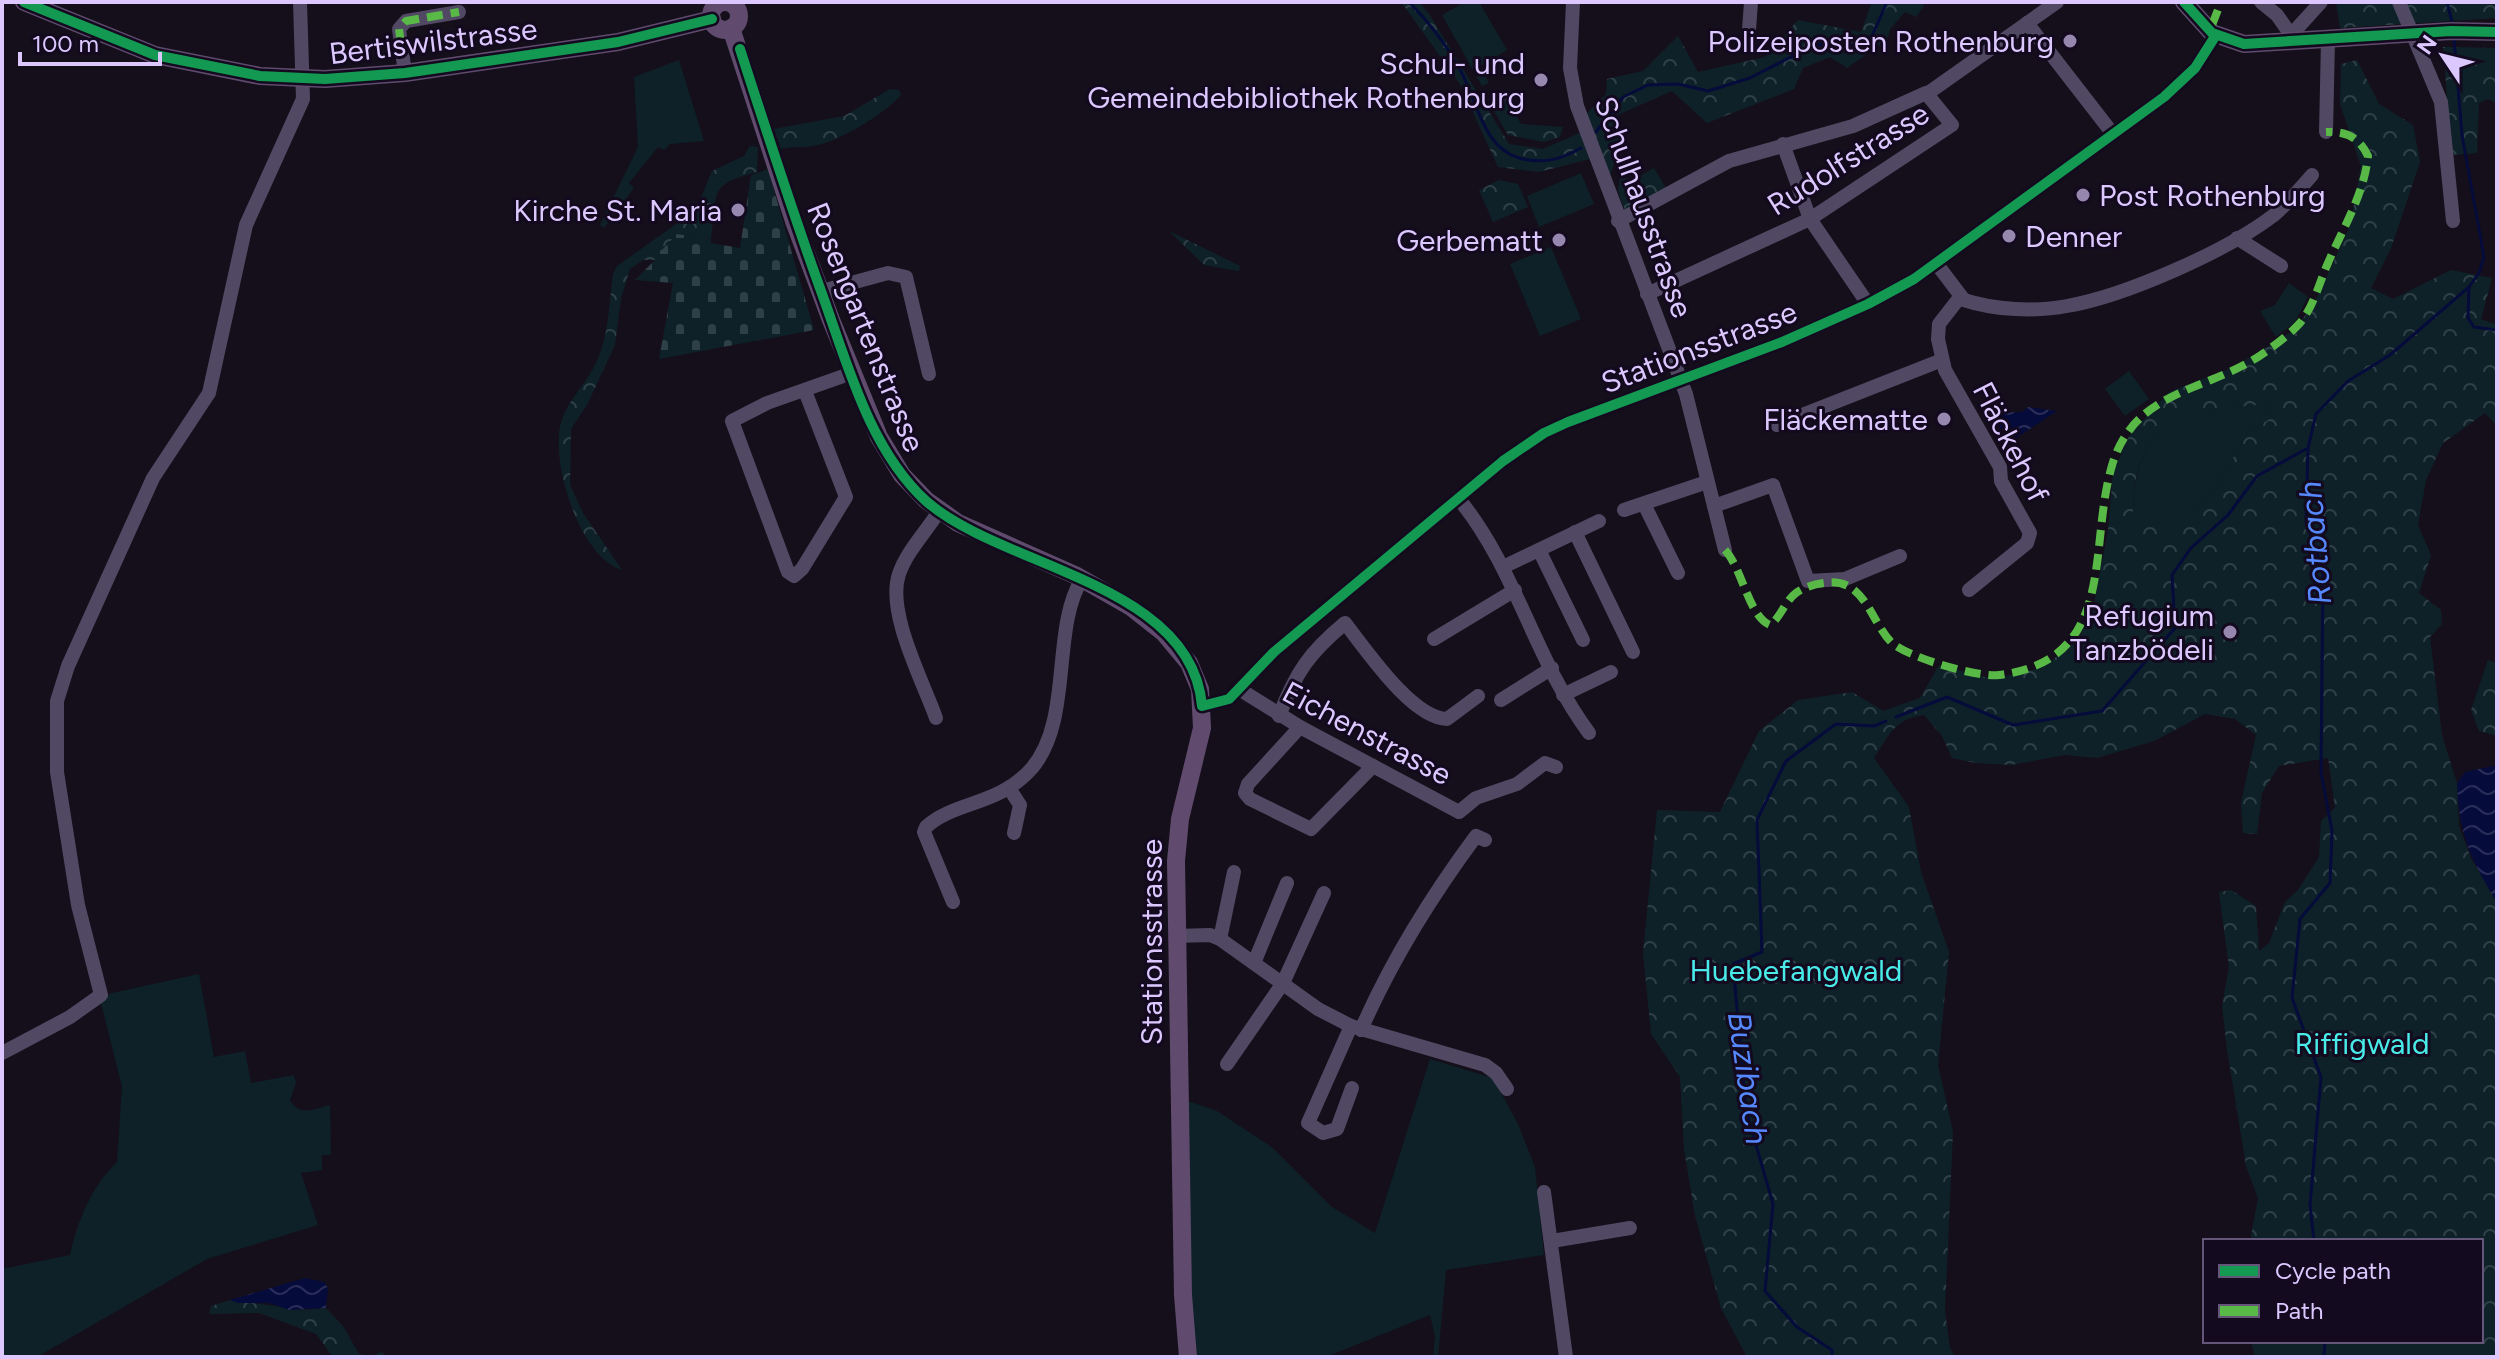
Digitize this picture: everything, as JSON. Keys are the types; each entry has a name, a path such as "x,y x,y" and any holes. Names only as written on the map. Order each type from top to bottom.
{"main road":[{"name":"Bertiswilstrasse","path":"24,2 155,55 260,76 303,78 346,79 405,73 626,41 712,19"},
{"path":"2184,2 2216,35 2244,44 2290,38 2333,40 2451,31 2497,32"},
{"path":"734,3 739,15 731,28 719,29 712,19 716,6 734,3"},
{"name":"Rosengartenstrasse","path":"731,28 794,221 852,373 890,458 908,483 939,511 975,532 1082,579 1143,615 1178,646 1197,680 1202,706"},
{"name":"Stationsstrasse","path":"1188,1357 1183,1295 1176,936 1179,833 1200,744 1202,706"}],"street":[{"path":"2,1053 70,1017 101,995 78,905 57,772 57,701 68,666 153,478 209,393 246,225 303,99 300,2"},
{"name":"Schulhausstrasse","path":"1573,2 1570,68 1577,106 1618,221 1681,379 1725,550"},
{"path":"1748,44 1751,2"},
{"path":"1618,221 1729,161 1853,126 1929,92 2057,2"},
{"path":"2261,2 2280,8 2290,38"},
{"path":"2290,38 2321,2"},
{"path":"2399,2 2441,102 2453,221"},
{"path":"405,73 399,29 406,21 459,12"},
{"path":"2027,23 2113,134"},
{"name":"Stationsstrasse","path":"1202,706 1226,701 1274,652 1458,498 1544,433 1825,325 1868,304 1936,263 2183,81 2216,35"},
{"path":"2326,132 2333,40"},
{"name":"Rudolfstrasse","path":"1647,294 1810,219 1952,125 1929,92"},
{"path":"1783,144 1810,219 1868,304"},
{"path":"1936,263 1960,297 1985,304 2034,309 2068,306 2171,270 2237,238 2274,215 2312,175"},
{"path":"2237,238 2281,266"},
{"path":"822,291 888,273 906,277 929,374"},
{"name":"Fläckehof","path":"1960,297 1939,324 1942,360 2000,467 2001,481 2030,533 2027,543 1969,590"},
{"path":"1777,425 1942,360"},
{"path":"805,391 846,497 802,569 794,576 788,572 732,424 753,410 852,373"},
{"path":"1624,510 1707,482"},
{"path":"1714,506 1773,485 1808,581 1845,579 1900,556"},
{"path":"1458,498 1483,528 1563,695 1589,733"},
{"path":"1644,504 1678,573"},
{"path":"936,718 895,596 899,572 939,511"},
{"path":"1503,567 1599,521"},
{"path":"1575,532 1633,652"},
{"path":"1539,550 1583,640"},
{"path":"953,902 924,832 926,827 1009,788 1034,766 1042,752 1060,686 1071,601 1082,579"},
{"path":"1434,639 1515,590"},
{"path":"1279,716 1295,674 1311,653 1345,623 1401,692 1425,714 1447,719 1478,696"},
{"path":"1501,700 1552,668"},
{"path":"1563,695 1611,672"},
{"name":"Eichenstrasse","path":"1239,689 1279,716 1459,812 1476,798 1517,784 1545,763 1556,767"},
{"path":"1300,727 1248,784 1245,793 1250,799 1311,829 1373,766"},
{"path":"1009,788 1020,805 1014,833"},
{"path":"1352,1088 1337,1129 1323,1133 1308,1123 1420,913 1476,836 1485,840"},
{"path":"1220,939 1234,872"},
{"path":"1254,963 1287,883"},
{"path":"1227,1064 1283,983 1324,893"},
{"path":"1176,936 1210,935 1220,939 1356,1028 1485,1065 1507,1089"},
{"path":"1544,1192 1566,1357"},
{"path":"1552,1241 1630,1228"}],"green space":[{"path":"1401,2 1419,2 1429,14 1509,144 1543,149 1582,132 1594,158 1539,172 1498,167 1460,84"},
{"path":"1465,2 1479,2 1507,50 1480,66 1489,83 1482,86 1442,15"},
{"path":"1872,2 1922,2 1924,6 1916,17 1905,12 1890,29 1887,40 1847,68 1830,57 1803,68 1794,89 1707,123 1672,91 1613,117 1612,122 1622,144 1610,175 1585,115 1606,94 1607,79 1643,71 1678,36 1698,72 1765,57 1798,20 1861,32"},
{"path":"2336,2 2497,2 2497,18 2340,28"},
{"path":"2443,47 2497,48 2497,103 2488,99 2479,103 2477,153 2452,155"},
{"path":"679,60 704,141 670,144 664,150 658,147 629,183 634,188 604,228 600,225 638,147 634,77"},
{"name":"Riffigwald","path":"2357,60 2379,104 2413,125 2420,162 2391,248 2371,288 2393,299 2451,270 2492,278 2481,319 2497,325 2497,426 2485,413 2443,443 2426,480 2418,525 2431,555 2419,593 2441,610 2442,624 2430,637 2442,735 2457,783 2459,826 2471,858 2497,903 2497,1357 2255,1357 2252,1343 2483,1343 2483,1239 2250,1239 2258,1198 2246,1166 2227,1049 2222,1006 2229,967 2219,892 2231,890 2256,906 2259,951 2269,943 2285,902 2298,890 2319,857 2321,821 2335,808 2328,758 2279,766 2262,793 2257,834 2243,833 2241,803 2256,735 2235,719 2205,714 2154,741 2097,758 2065,755 2011,765 1952,758 1942,736 1924,715 1899,724 1889,735 1874,758 1909,807 1921,872 1949,952 1938,1065 1953,1132 1945,1311 1950,1348 1955,1357 1747,1357 1721,1308 1695,1216 1684,1149 1680,1077 1651,1034 1643,953 1657,810 1720,812 1759,731 1798,700 1852,692 1883,711 1920,698 1939,665 1992,679 2041,668 2078,641 2094,604 2108,530 2113,473 2129,436 2169,392 2234,367 2294,330 2314,304 2350,226 2361,166 2340,104 2341,64","holes":["2269,404 2273,417 2248,432 2213,493 2164,532 2159,516 2133,517 2135,484 2142,459 2154,440 2170,426 2213,411"]},
{"path":"890,89 899,90 901,95 848,133 813,146 781,149 774,129 844,116"},
{"path":"1504,96 1521,124 1563,127 1560,137 1544,142 1508,135 1490,104"},
{"path":"750,146 758,147 757,172 722,186 715,200 711,239 677,234 656,260 643,260 630,269 621,298 615,345 587,405 571,429 570,485 583,513 622,570 607,562 593,548 572,509 560,464 560,427 571,402 592,371 604,342 613,274 617,266 696,210 712,171 744,156"},
{"path":"1654,168 1667,190 1626,213 1618,192 1620,178 1635,179"},
{"path":"768,169 814,330 659,359 673,283 635,280 655,260 653,252 662,250 677,234 711,239 711,243 740,248 751,175"},
{"path":"1581,173 1594,204 1539,227 1527,196"},
{"path":"1499,180 1518,184 1528,207 1493,222 1479,190"},
{"path":"1169,231 1240,266 1239,271 1204,265"},
{"path":"1551,247 1581,319 1540,336 1510,264"},
{"path":"2289,283 2308,297 2295,322 2276,337 2260,311 2275,305"},
{"path":"2129,371 2149,399 2125,416 2105,389"},
{"path":"2269,404 2273,417 2248,432 2213,493 2163,533 2133,518 2135,485 2142,459 2154,440 2170,426 2213,411"},
{"path":"2488,660 2497,663 2497,736 2479,731 2471,710"},
{"path":"199,974 214,1057 245,1051 251,1083 294,1075 296,1083 290,1100 298,1109 330,1105 331,1155 322,1155 322,1170 301,1173 318,1225 207,1259 37,1357 2,1357 2,1269 70,1255 87,1205 100,1182 117,1162 122,1087 100,999 112,993"},
{"path":"1430,1059 1493,1078 1518,1124 1535,1167 1544,1255 1446,1270 1438,1357 1433,1357 1435,1337 1430,1315 1326,1357 1197,1357 1192,1333 1188,1101 1217,1111 1273,1148 1332,1207 1375,1233"},
{"path":"230,1300 305,1310 326,1308 343,1326 359,1354 371,1356 382,1352 386,1357 333,1357 316,1334 259,1313 209,1314 211,1306"}],"water":[{"path":"2028,407 2057,411 2013,440 1992,420 1994,413 2022,412"},
{"path":"2497,765 2497,903 2463,833 2457,783 2465,772"},
{"path":"305,1278 324,1282 328,1288 326,1308 289,1310 269,1303 230,1300"}],"waterway":[{"path":"1409,2 1453,57 1483,124 1500,147 1512,155 1536,161 1556,159 1581,148"},
{"path":"1596,132 1623,97 1648,85 1678,84 1708,91 1750,78 1816,44 1849,47 1872,36 1887,2"},
{"name":"Rotbach","path":"2447,2 2453,26"},
{"name":"Rotbach","path":"2314,1239 2310,1205 2321,1077 2292,998 2300,919 2330,883 2332,831 2321,772 2323,571 2306,522 2308,448 2316,414 2348,381 2390,355 2469,287 2479,273 2484,257 2462,135 2454,38"},
{"path":"2469,287 2468,318 2474,327 2497,330"},
{"name":"Buzibach","path":"1896,717 1947,697 2013,725 2102,711 2175,628 2172,575 2191,548 2228,515 2257,476 2306,449"},
{"name":"Buzibach","path":"1832,1357 1832,1350 1797,1327 1765,1291 1773,1204 1746,1110 1733,964 1762,952 1757,820 1786,761 1836,724 1874,726 1886,721"},
{"name":"Rotbach","path":"2324,1357 2325,1343"}],"marked path":[{"path":"2212,25 2221,2"},
{"path":"401,45 399,29 406,21 459,12"},
{"path":"1725,550 1756,612 1770,625 1799,591 1817,584 1838,583 1857,593 1891,642 1911,654 1943,665 1999,675 2037,665 2063,648 2080,625 2091,598 2111,469 2122,442 2137,421 2176,394 2223,375 2268,350 2289,334 2309,309 2358,198 2368,156 2351,136 2326,132"}],"cycle path":[{"path":"24,2 155,55 260,76 325,79 405,73 618,42 712,19"},
{"path":"2184,2 2212,33 2244,44 2451,31 2497,32"},
{"path":"740,49 789,201 851,375 889,456 926,501 959,524 1089,582 1130,605 1165,632 1190,665 1202,706 1229,699 1274,652 1503,461 1544,433 1782,342 1868,304 1914,279 2164,97 2195,68 2216,35"}],"place":[{"name":"Polizeiposten Rothenburg","path":"2070,41"},
{"name":"Schul- und Gemeindebibliothek Rothenburg","path":"1541,80"},
{"name":"Post Rothenburg","path":"2083,195"},
{"name":"Kirche St. Maria","path":"738,210"},
{"name":"Denner","path":"2009,236"},
{"name":"Gerbematt","path":"1559,240"},
{"name":"Fläckematte","path":"1944,419"},
{"name":"Refugium Tanzbödeli","path":"2230,632"}],"park label":[{"name":"Huebefangwald","path":"1796,970"}]}
